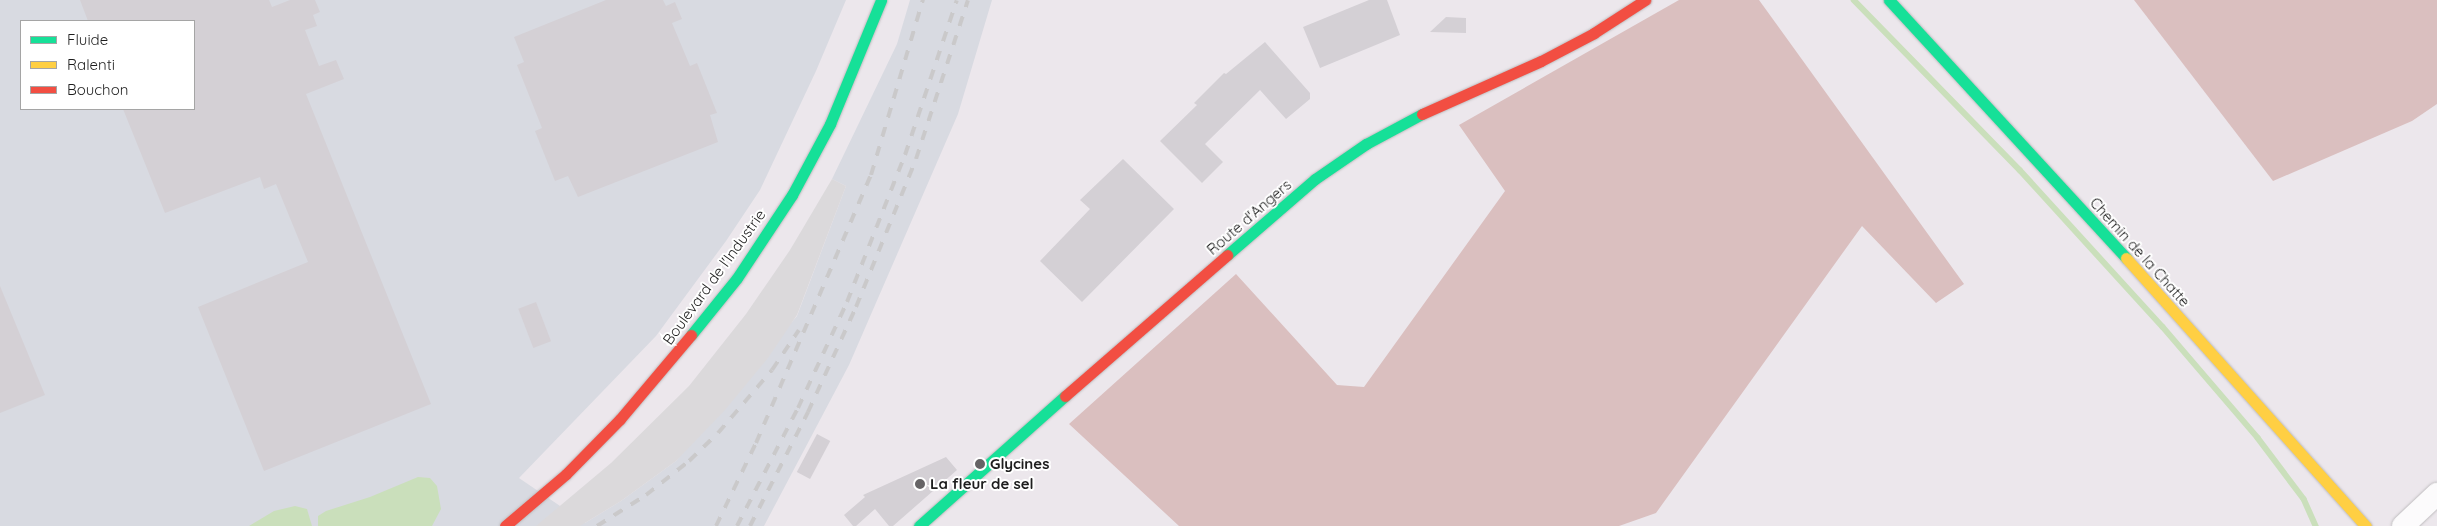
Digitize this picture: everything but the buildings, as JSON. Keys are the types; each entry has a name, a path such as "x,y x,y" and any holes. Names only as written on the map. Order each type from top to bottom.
{"street":[{"name":"Boulevard de l'Industrie","path":"505,526 566,474 620,419 674,357 737,278 792,195 830,124 881,0"},
{"name":"Route d'Angers","path":"919,526 1092,372 1315,179 1366,144 1475,89 1542,61 1594,33 1645,0"},
{"name":"Chemin de la Chatte","path":"1889,0 2072,198 2366,526"},
{"path":"2403,526 2437,494"}],"shaded area":[{"path":"0,0 846,0 816,71 760,190 726,241 656,336 519,478 585,523 621,501 676,461 797,316 846,186 832,179 897,44 910,0 992,0 958,114 849,365 764,526 0,526"},
{"path":"1679,0 1759,0 1964,284 1936,303 1862,226 1656,513 1619,526 1179,526 1069,424 1236,274 1337,385 1364,387 1505,191 1459,125"},
{"path":"2134,0 2437,0 2437,104 2412,121 2273,181"},
{"path":"832,179 846,186 797,315 768,358 725,410 676,461 621,501 580,526 536,526 611,463 689,386 746,314 790,250"},
{"path":"418,477 430,478 437,486 441,509 432,526 318,526 318,516 326,511 370,497"},
{"path":"295,506 307,509 312,526 249,526 274,511"}],"waterway":[{"path":"1854,0 2020,170 2163,327 2258,438 2304,499 2316,526"}],"railway":[{"path":"716,526 756,443 871,175 923,0"},
{"path":"737,526 798,408 847,302 905,155 957,0"},
{"path":"750,526 808,412 856,307 916,159 968,0"},
{"path":"597,526 646,495 689,461 718,433 772,370 799,330"}],"traffic: fast":[{"path":"691,335 737,278 792,195 830,124 881,0"},
{"path":"1889,0 2126,258"},
{"path":"1227,255 1315,179 1366,144 1422,114"},
{"path":"919,526 1065,396"}],"traffic: slow":[{"path":"2126,258 2366,526"}],"traffic: jam":[{"path":"1422,114 1541,61 1594,33 1645,0"},
{"path":"1065,396 1227,255"},
{"path":"505,526 566,474 620,419 691,335"}],"place":[{"name":"Glycines","path":"980,464"},
{"name":"La fleur de sel","path":"920,484"}]}
